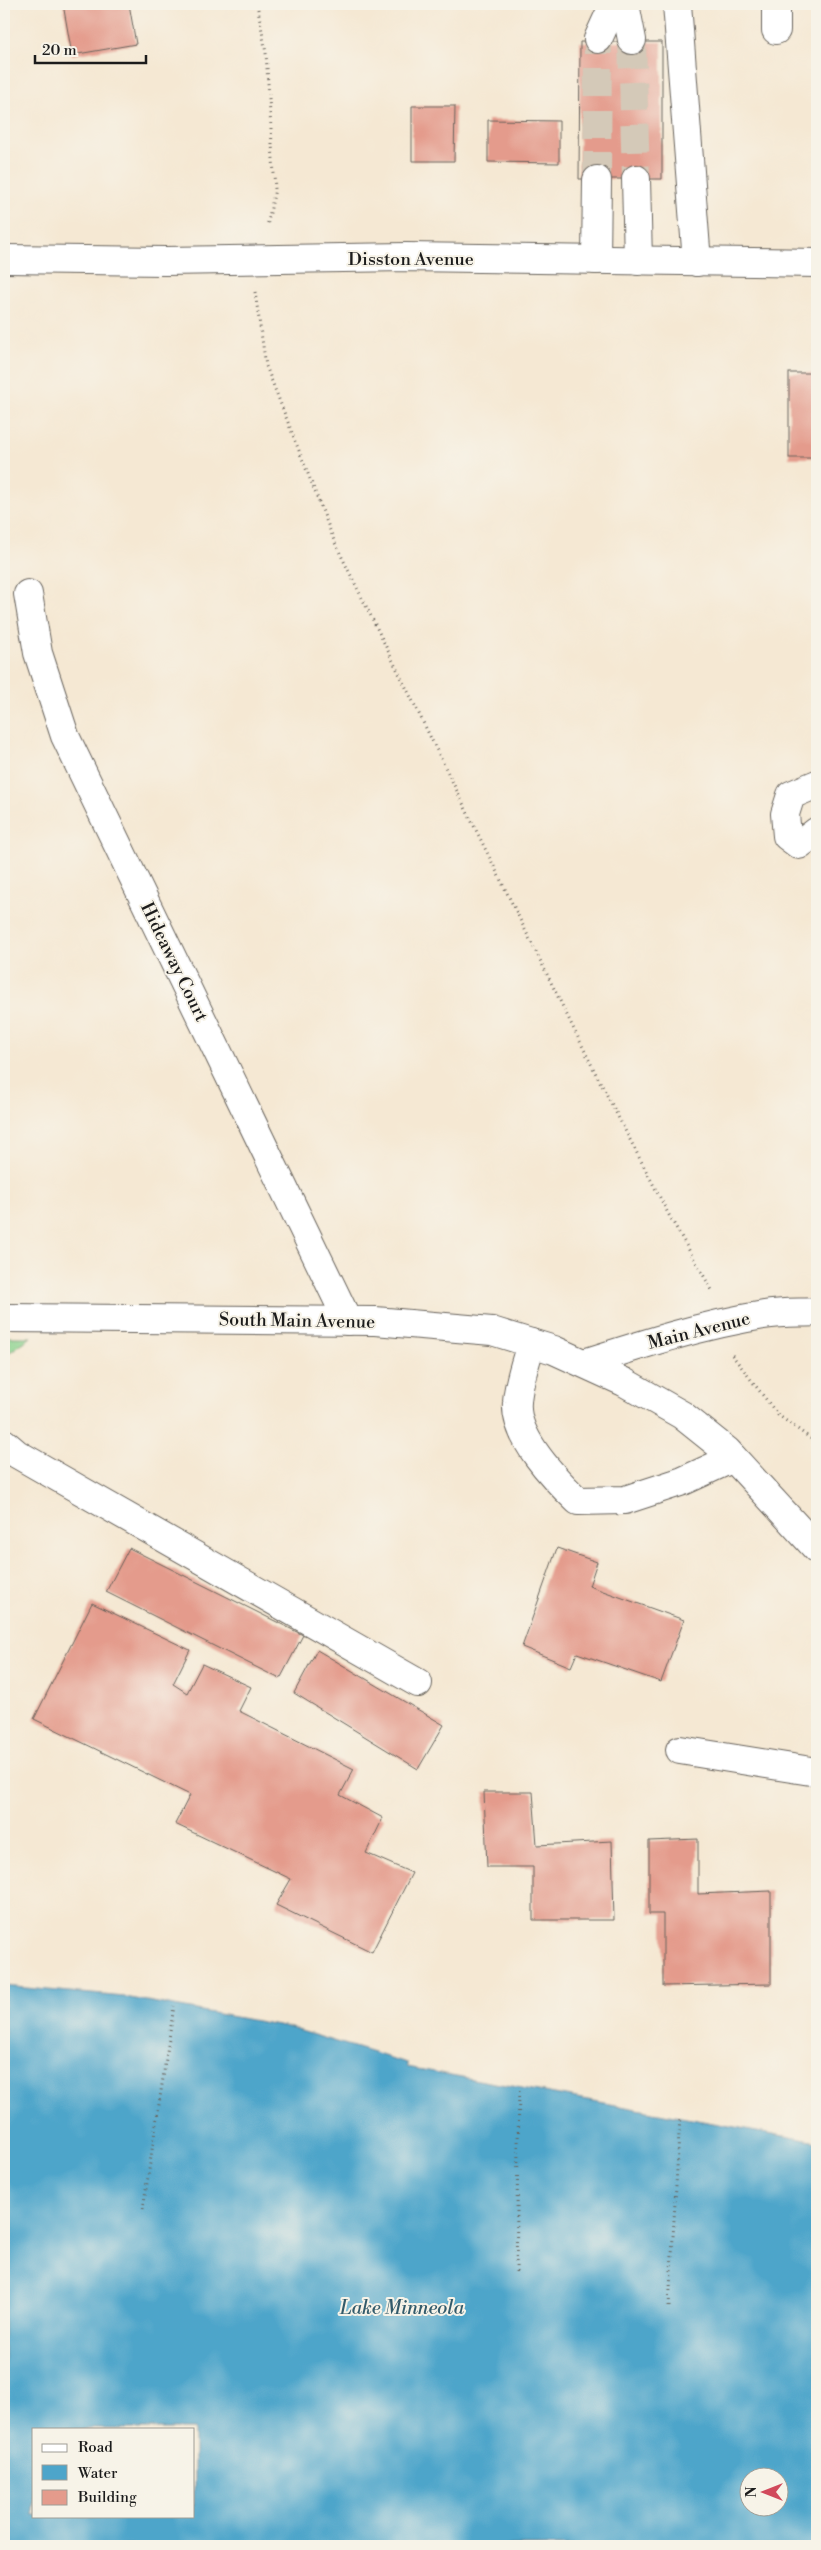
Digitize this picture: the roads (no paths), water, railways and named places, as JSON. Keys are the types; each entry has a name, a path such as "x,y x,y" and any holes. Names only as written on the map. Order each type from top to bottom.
{"street":[{"path":"598,39 614,4"},
{"path":"624,4 632,40"},
{"path":"677,4 697,262"},
{"path":"636,179 638,261"},
{"path":"596,260 597,180"},
{"name":"Disston Avenue","path":"4,259 261,260 406,258 817,263"},
{"name":"Hideaway Court","path":"28,594 38,653 65,736 348,1321"},
{"path":"817,784 791,795 785,814 787,836 799,846 817,832"},
{"name":"Main Avenue","path":"584,1363 675,1334 719,1324 765,1314 817,1312"},
{"name":"South Main Avenue","path":"4,1318 375,1321 492,1331 584,1363 624,1382 682,1415 733,1458 817,1549"},
{"path":"531,1343 516,1403 521,1429 551,1475 578,1501 626,1500 682,1481 733,1458"},
{"path":"4,1443 17,1454 418,1683"},
{"path":"680,1750 817,1772"}],"water":[{"name":"Lake Minneola","path":"4,1986 125,1997 284,2026 407,2063 407,2067 817,2142 817,2546 4,2546"}],"tunnel":[{"path":"597,180 598,39"},
{"path":"632,40 636,179"}]}
